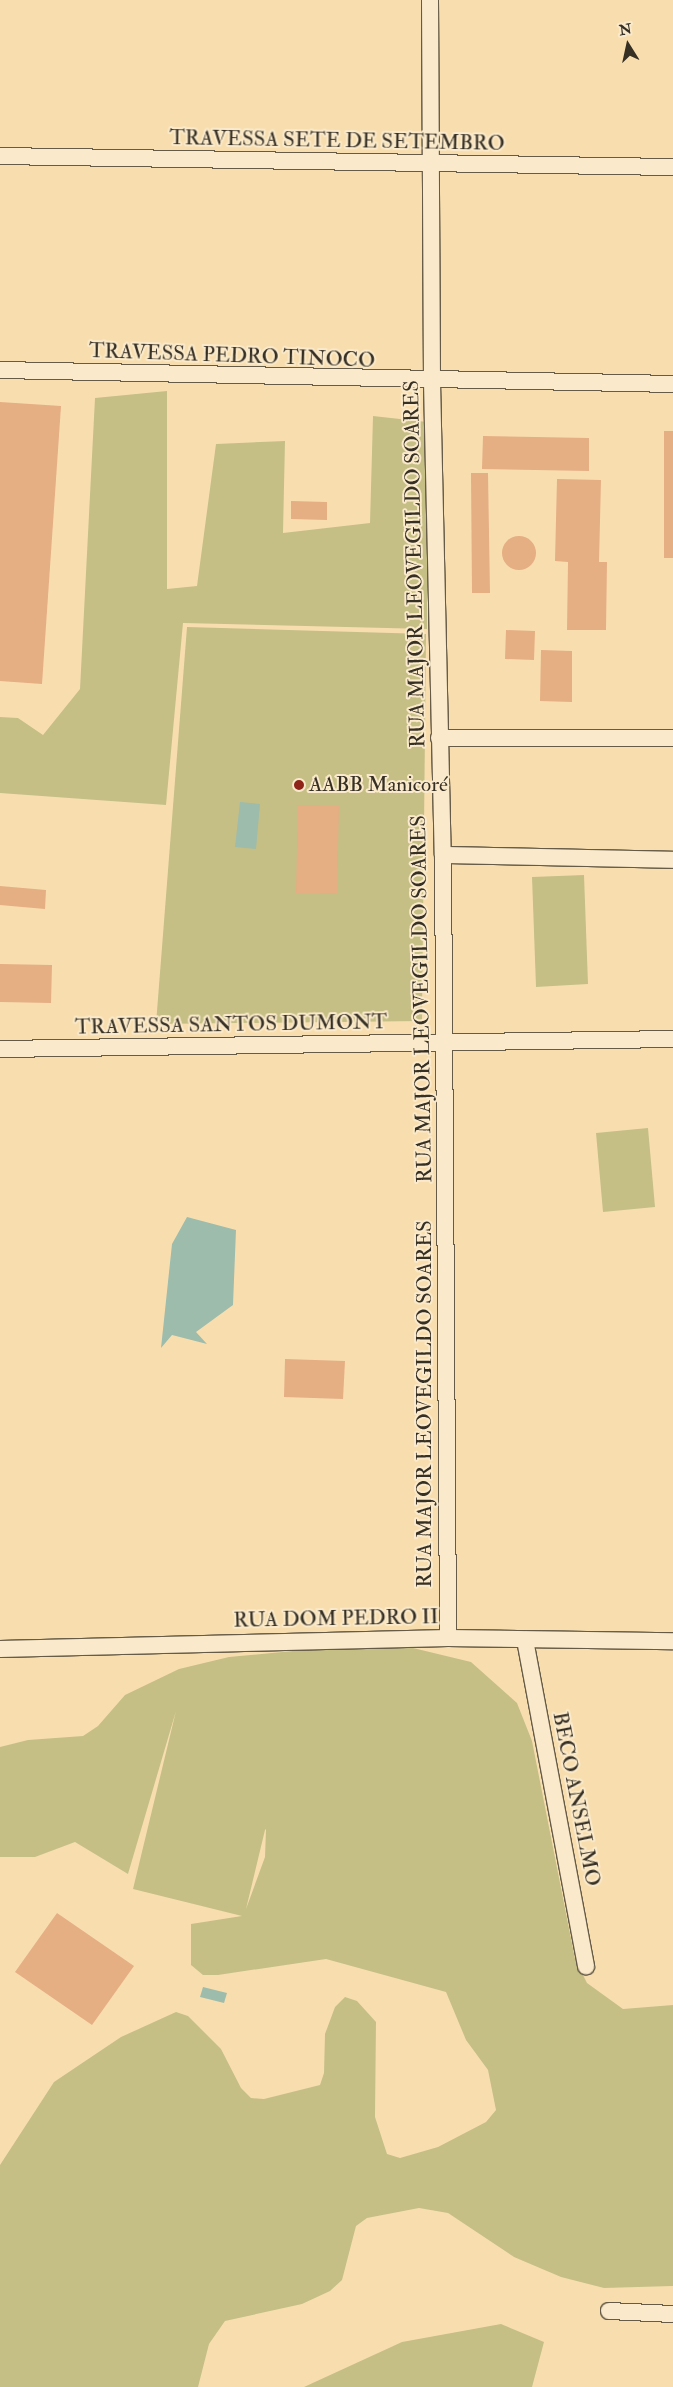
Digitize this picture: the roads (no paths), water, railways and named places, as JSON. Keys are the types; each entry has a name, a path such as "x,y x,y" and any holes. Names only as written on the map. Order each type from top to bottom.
{"street":[{"name":"RUA MAJOR LEOVEGILDO SOARES","path":"430,0 432,382 443,855 448,1638"},
{"name":"TRAVESSA SETE DE SETEMBRO","path":"0,156 673,167"},
{"name":"TRAVESSA PEDRO TINOCO","path":"0,370 432,382 673,384"},
{"path":"439,738 673,738"},
{"path":"443,855 673,860"},
{"name":"TRAVESSA SANTOS DUMONT","path":"0,1049 444,1044 673,1039"},
{"name":"RUA DOM PEDRO II","path":"0,1649 448,1638 673,1641"},
{"name":"BECO ANSELMO","path":"525,1640 586,1966"},
{"path":"609,2311 673,2314"}],"place":[{"name":"AABB Manicoré","path":"299,785"}]}
